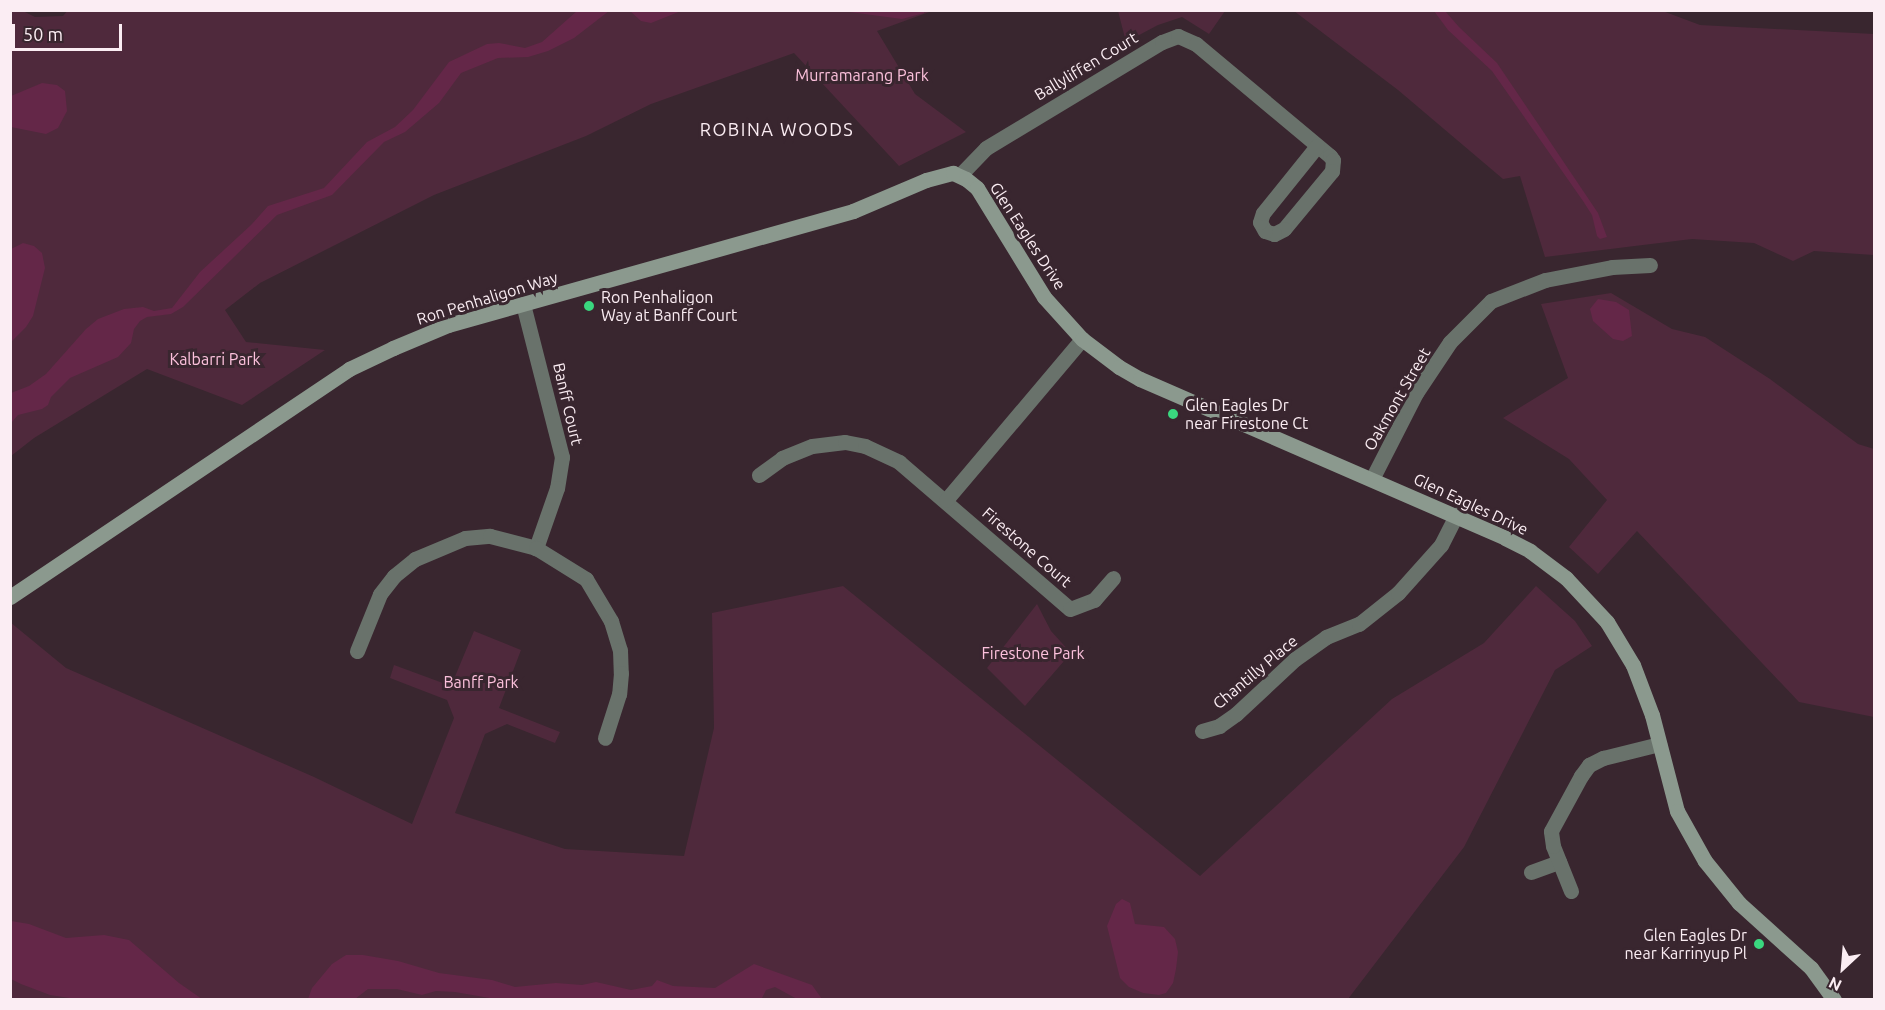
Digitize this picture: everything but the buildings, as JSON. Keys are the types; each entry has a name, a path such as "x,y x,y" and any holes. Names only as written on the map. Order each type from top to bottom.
{"street":[{"name":"Ballyliffen Court","path":"960,175 986,148 1162,42 1178,36 1196,44 1317,146 1333,160 1332,171 1284,229 1274,234 1265,231 1260,222 1263,213 1317,146"},
{"name":"Ron Penhaligon Way","path":"10,597 349,369 448,325 853,211 946,173 960,175"},
{"name":"Glen Eagles Drive","path":"960,175 977,188 1044,297 1082,339 1140,379 1456,515 1530,551 1566,578 1595,607 1633,665 1652,715 1677,811 1705,861 1739,903 1811,968 1834,999"},
{"name":"Oakmont Street","path":"1372,479 1416,393 1445,351 1491,301 1545,280 1612,267 1650,265"},
{"name":"Banff Court","path":"523,304 562,457 557,488 536,548"},
{"path":"946,500 1082,339"},
{"name":"Firestone Court","path":"759,475 782,458 812,446 845,442 883,453 899,462 946,500 1070,609 1094,600 1113,578"},
{"name":"Chantilly Place","path":"1202,731 1219,726 1295,659 1326,637 1359,624 1398,593 1441,545 1456,515"},
{"path":"357,651 380,594 394,576 415,559 465,538 490,536 536,548 586,579 611,621 620,650 621,673 619,694 605,738"},
{"path":"1571,891 1559,861 1551,831 1585,770 1603,758 1659,744"},
{"path":"1531,872 1559,861"}],"green space":[{"path":"68,10 932,11 877,31 915,94 966,132 899,166 794,53 651,104 586,136 434,195 260,283 225,310 246,342 325,350 242,405 147,369 34,438 11,456 11,11 23,11 35,17 63,16"},
{"path":"1118,10 1225,11 1209,34 1182,17 1158,25 1126,42"},
{"path":"1660,10 1700,25 1874,34 1874,255 1814,251 1793,261 1754,243 1692,239 1545,257 1520,176 1503,179 1398,90 1294,11"},
{"path":"1611,293 1672,329 1705,337 1770,379 1858,444 1874,449 1874,717 1799,702 1637,531 1598,574 1569,547 1607,500 1569,459 1503,418 1568,378 1541,304"},
{"name":"Banff Park","path":"843,586 1200,876 1392,699 1484,643 1536,586 1575,621 1592,646 1555,670 1464,847 1348,999 11,1000 10,622 66,668 314,777 412,824 454,718 447,700 390,678 394,665 451,686 474,631 521,650 499,708 560,732 555,743 507,724 485,734 455,813 565,849 684,856 714,728 712,613"},
{"name":"Firestone Park","path":"1037,604 1051,631 1071,653 1025,706 987,668"}],"shaded area":[{"path":"577,11 609,11 574,38 548,51 528,57 498,58 461,73 439,103 405,132 384,142 332,195 277,215 183,307 171,314 147,317 140,321 134,329 131,343 118,357 70,378 51,397 48,405 42,409 18,415 11,423 11,393 29,386 46,374 86,329 98,319 124,309 143,307 154,311 172,308 200,272 268,206 324,188 367,142 395,127 413,110 449,62 487,44 499,43 525,48 542,42"},
{"path":"630,11 681,11 651,23 641,21"},
{"path":"842,11 924,11 924,13 902,19"},
{"path":"1434,11 1445,11 1497,63 1598,213 1607,237 1600,239 1597,236 1592,215 1492,71 1448,30"},
{"path":"42,83 57,85 65,91 67,111 58,128 46,134 11,127 11,96"},
{"path":"23,243 34,246 42,253 45,268 33,316 11,342 11,249"},
{"path":"1598,299 1616,302 1629,310 1632,336 1623,341 1613,339 1593,321 1590,309"},
{"path":"1122,899 1130,903 1135,924 1164,927 1175,939 1178,952 1176,969 1173,983 1166,993 1159,995 1143,993 1129,987 1120,978 1107,926 1116,904"},
{"path":"11,921 29,924 66,938 104,935 129,940 179,983 202,999 76,999 50,995 21,984 11,979"},
{"path":"346,955 363,955 398,961 439,973 492,980 515,987 556,983 582,985 596,982 631,990 652,986 657,980 673,986 715,988 754,964 812,985 822,999 797,999 775,987 766,990 761,1000 501,1000 455,992 436,991 422,995 397,989 368,989 355,999 308,999 312,988 332,964"}],"place":[{"name":"Ron Penhaligon Way at Banff Court","path":"589,306"},
{"name":"Glen Eagles Dr near Firestone Ct","path":"1173,414"},
{"name":"Glen Eagles Dr near Karrinyup Pl","path":"1759,944"}],"district":[{"name":"ROBINA WOODS","path":"777,129"}],"park label":[{"name":"Murramarang Park","path":"862,75"},
{"name":"Kalbarri Park","path":"215,359"}]}
